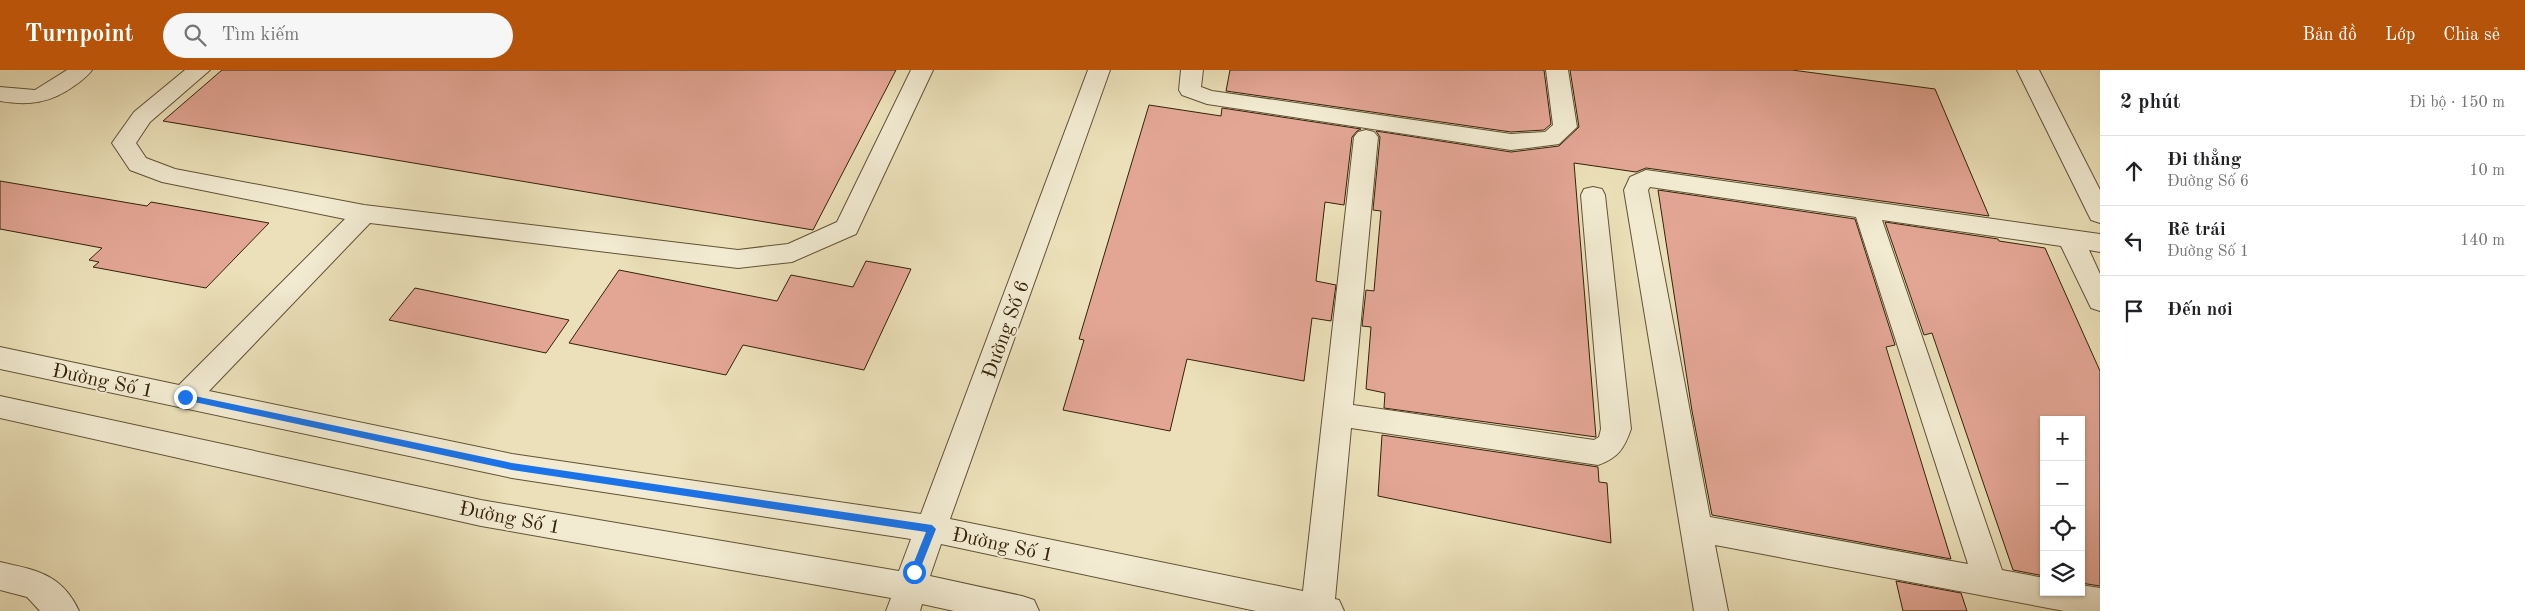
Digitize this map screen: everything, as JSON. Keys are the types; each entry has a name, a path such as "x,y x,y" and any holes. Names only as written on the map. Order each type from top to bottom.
{"street":[{"path":"0,94 19,98 36,98 53,92 81,70"},
{"path":"198,70 142,118 124,143 138,164 171,176 364,214 738,259 792,253 847,228 922,70"},
{"name":"Đường Số 6","path":"907,599 1099,70"},
{"path":"1192,70 1190,90 1207,97 1512,142 1551,139 1565,127 1557,70"},
{"path":"2028,70 2100,214"},
{"path":"1323,610 1338,414 1366,138"},
{"path":"1711,611 1636,190 1639,183 1646,178 2100,243"},
{"path":"1338,414 1598,453 1611,444 1616,429 1594,195"},
{"path":"1866,209 1990,582"},
{"path":"185,397 364,214"},
{"path":"2070,238 2100,302"},
{"name":"Đường Số 1","path":"0,358 512,466 932,529 1323,610"},
{"name":"Đường Số 1","path":"0,407 481,513 907,599 1022,611"},
{"path":"1696,528 2100,603"},
{"path":"0,576 37,585 62,611"}],"building":[{"path":"222,70 896,70 813,230 163,121"},
{"path":"1230,70 1544,70 1551,124 1544,130 1511,132 1226,91"},
{"path":"1570,70 1792,70 1935,89 1989,216 1646,168 1636,172 1574,163 1596,437 1384,408 1385,393 1366,389 1371,327 1362,326 1366,290 1374,291 1381,211 1373,210 1380,137 1376,131 1511,152 1559,146 1579,127"},
{"path":"1149,105 1221,116 1222,108 1361,129 1352,137 1344,205 1325,202 1316,281 1336,285 1331,321 1312,318 1304,381 1187,359 1170,431 1063,410 1084,340 1079,339"},
{"path":"0,181 147,206 151,202 269,223 206,288 93,267 99,262 89,260 102,248 0,229"},
{"path":"1658,190 1855,219 1895,345 1886,347 1951,559 1712,515 1692,411"},
{"path":"1885,222 2045,248 2100,371 2100,586 2085,584 2085,416 2040,416 2040,575 2013,570 1932,333 1924,335"},
{"path":"866,261 911,269 864,370 743,345 726,375 569,343 619,270 777,301 791,275 853,287"},
{"path":"415,288 569,320 546,353 389,320"},
{"path":"1382,435 1598,467 1599,482 1607,483 1611,543 1378,496"},
{"path":"1896,581 1961,593 1967,611 1903,611"}],"route":[{"path":"185,397 512,466 932,529 914,572"}]}
